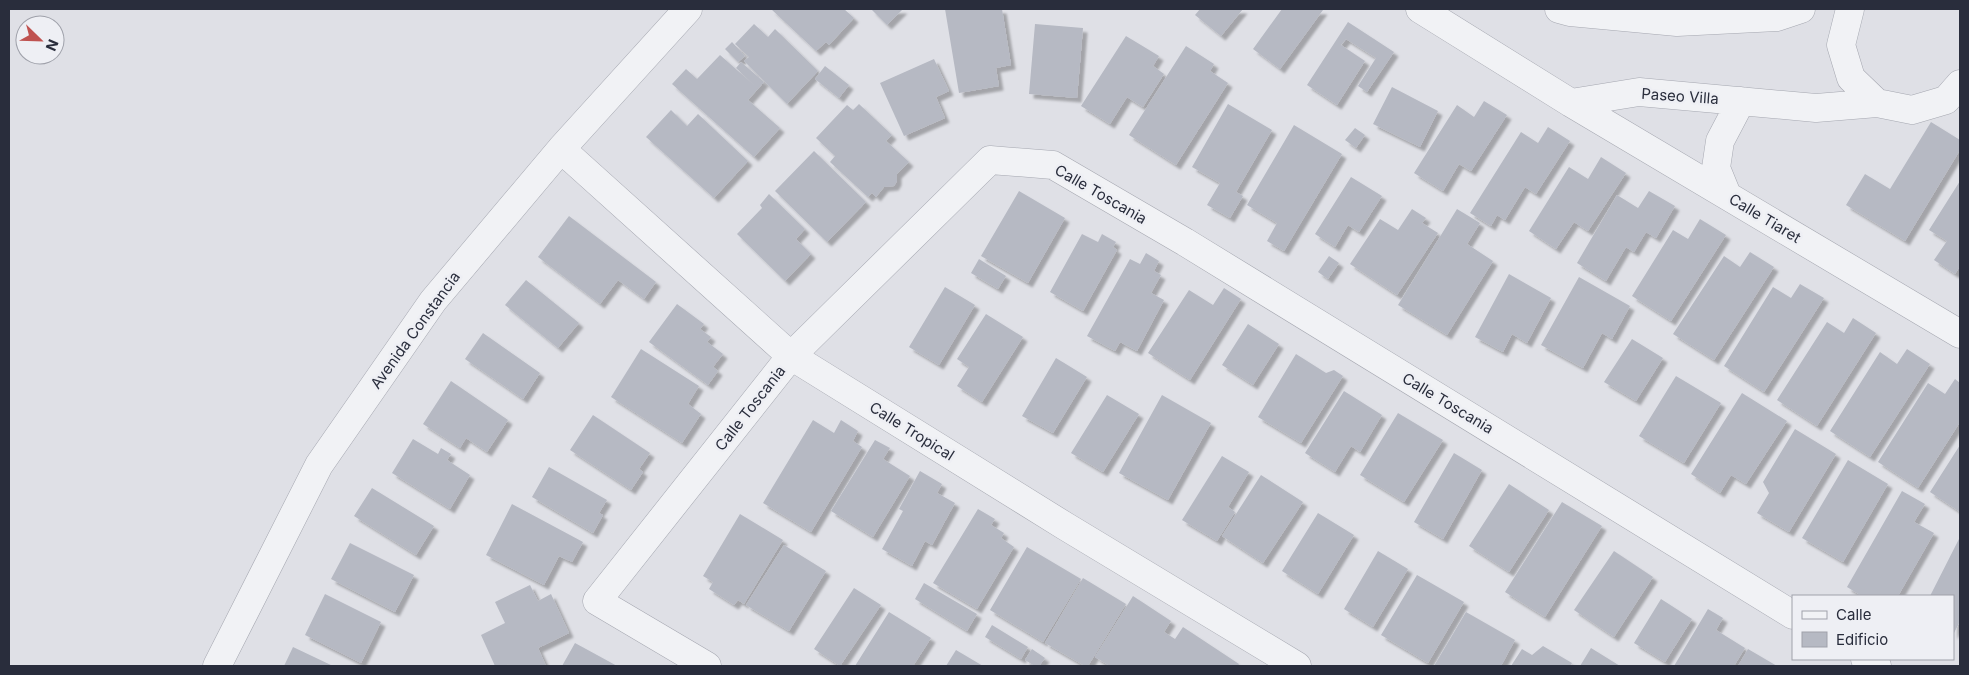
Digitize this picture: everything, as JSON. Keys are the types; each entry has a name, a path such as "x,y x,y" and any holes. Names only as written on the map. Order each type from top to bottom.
{"street":[{"name":"Avenida Constancia","path":"217,666 319,466 433,301 561,149 688,9"},
{"path":"1420,9 1570,103"},
{"path":"1559,9 1570,12 1677,22 1777,17 1801,9"},
{"path":"1850,9 1841,44 1851,78 1877,103"},
{"name":"Paseo Villa","path":"1570,103 1639,92 1816,108 1877,103 1912,110 1946,100 1960,84"},
{"path":"1726,195 1716,168 1720,141 1742,101"},
{"name":"Calle Tiaret","path":"1570,103 1960,334"},
{"name":"Calle Tropical","path":"561,149 791,356 1064,526 1296,666"},
{"name":"Calle Toscania","path":"707,666 597,601 791,356 990,160 1053,165 1193,248 1792,614"}],"building":[{"path":"771,9 844,9 854,18 829,45 826,42 816,51"},
{"path":"871,9 903,9 887,25"},
{"path":"945,9 1002,9 1011,65 996,68 999,86 959,93"},
{"path":"1200,9 1243,9 1221,36 1195,15"},
{"path":"1282,9 1323,10 1280,69 1253,49"},
{"path":"1348,22 1394,52 1367,92 1358,86 1376,58 1346,39 1341,45 1365,61 1337,105 1307,85"},
{"path":"754,24 768,37 775,29 818,71 787,104 744,61 749,57 735,44"},
{"path":"1035,24 1083,28 1077,98 1029,94"},
{"path":"1126,36 1159,56 1153,66 1164,74 1143,107 1127,97 1110,124 1081,106"},
{"path":"732,42 745,56 738,62 725,49"},
{"path":"1186,46 1214,64 1210,71 1228,83 1176,165 1129,135"},
{"path":"720,55 755,86 736,68 741,62 764,82 748,100 780,128 754,157 672,84 686,69 697,79"},
{"path":"934,59 949,91 936,97 945,118 904,136 880,83"},
{"path":"825,66 849,85 839,98 815,79"},
{"path":"1392,87 1438,111 1420,147 1373,124"},
{"path":"1484,101 1507,115 1471,171 1459,164 1443,191 1414,173 1457,105 1474,117"},
{"path":"859,104 892,135 886,141 909,162 897,174 897,181 894,186 884,187 876,197 872,193 868,197 830,162 835,156 816,138 847,105 853,110"},
{"path":"1228,104 1272,130 1236,192 1243,196 1230,218 1207,205 1220,183 1192,167"},
{"path":"671,110 687,126 698,114 748,161 714,198 646,137"},
{"path":"1931,122 1960,140 1960,150 1905,241 1846,205 1865,174 1890,189"},
{"path":"1294,125 1342,154 1284,251 1267,241 1277,223 1247,205"},
{"path":"1548,127 1570,141 1536,194 1525,187 1505,220 1497,215 1491,226 1470,213 1521,132 1538,143"},
{"path":"1355,128 1365,135 1356,148 1345,140"},
{"path":"814,151 866,202 827,242 775,191"},
{"path":"1601,157 1626,173 1588,231 1574,222 1556,249 1529,231 1569,167 1588,179"},
{"path":"1351,177 1382,196 1359,232 1348,225 1335,247 1315,234"},
{"path":"1960,181 1960,266 1955,274 1934,260 1947,241 1929,230"},
{"path":"1019,191 1065,218 1028,283 981,256"},
{"path":"1649,191 1675,206 1656,238 1646,232 1634,252 1626,247 1606,281 1577,263 1617,195 1638,208"},
{"path":"769,194 805,229 796,239 811,254 785,281 737,234 762,208 760,205"},
{"path":"1412,209 1426,218 1422,223 1438,233 1397,295 1350,264 1380,219 1398,230"},
{"path":"1457,209 1480,223 1467,244 1493,261 1447,335 1398,305"},
{"path":"569,216 656,282 644,299 618,280 600,304 538,257"},
{"path":"1700,219 1726,235 1671,321 1632,296 1673,230 1688,239"},
{"path":"1082,234 1098,242 1102,234 1116,242 1113,247 1117,250 1083,311 1050,292"},
{"path":"1750,252 1774,267 1714,360 1673,334 1724,256 1740,267"},
{"path":"1146,253 1159,261 1154,271 1161,275 1151,293 1164,300 1137,351 1120,342 1115,351 1087,336 1130,259 1140,264"},
{"path":"1329,256 1339,263 1328,279 1318,272"},
{"path":"979,259 1006,276 998,289 971,273"},
{"path":"1509,274 1551,298 1527,343 1512,334 1503,352 1475,337"},
{"path":"1579,277 1630,306 1612,339 1602,333 1583,368 1541,345"},
{"path":"526,280 579,323 558,348 505,305"},
{"path":"1800,284 1824,298 1764,392 1724,366 1773,287 1791,298"},
{"path":"945,287 975,305 939,365 909,347"},
{"path":"1224,288 1241,299 1190,380 1148,353 1189,290 1213,305"},
{"path":"677,304 704,324 700,329 711,337 707,342 723,354 713,367 718,371 708,385 649,342"},
{"path":"986,314 1023,337 982,402 957,386 969,367 957,359"},
{"path":"1853,318 1876,333 1817,426 1777,400 1827,322 1844,333"},
{"path":"1248,324 1279,344 1253,385 1222,365"},
{"path":"483,333 540,373 523,399 465,359"},
{"path":"1632,339 1663,358 1636,401 1604,382"},
{"path":"641,349 699,386 688,404 701,414 682,443 611,397"},
{"path":"1907,349 1930,364 1870,457 1830,431 1880,352 1897,364"},
{"path":"1296,354 1326,373 1334,370 1343,376 1301,443 1258,417"},
{"path":"1056,358 1087,377 1053,433 1022,416"},
{"path":"1676,376 1721,403 1684,463 1639,436"},
{"path":"1955,379 1960,383 1960,422 1918,488 1878,462 1928,383 1945,394"},
{"path":"451,381 508,420 487,452 466,438 460,448 423,424"},
{"path":"1344,391 1382,415 1360,452 1351,446 1335,472 1305,453"},
{"path":"1742,393 1787,421 1746,484 1731,475 1720,493 1691,474"},
{"path":"1107,395 1139,414 1103,472 1071,453"},
{"path":"1162,395 1211,423 1168,500 1119,473"},
{"path":"1398,413 1443,440 1404,502 1360,475"},
{"path":"593,415 650,453 639,469 643,472 631,490 570,450"},
{"path":"813,420 834,433 841,420 858,431 853,441 862,447 811,532 763,503"},
{"path":"1795,429 1836,454 1789,532 1757,513 1769,493 1763,482"},
{"path":"413,439 438,454 441,448 451,454 447,460 470,475 450,509 392,473"},
{"path":"875,440 890,448 883,459 910,476 873,537 831,511"},
{"path":"1960,445 1960,512 1930,492"},
{"path":"1454,453 1482,470 1443,539 1414,522"},
{"path":"1222,456 1249,472 1228,507 1235,512 1217,541 1182,520"},
{"path":"1848,460 1888,484 1843,562 1802,538"},
{"path":"549,467 607,500 599,513 603,515 593,533 532,497"},
{"path":"920,471 942,484 937,493 955,503 932,545 925,541 912,566 882,549 903,511 899,509"},
{"path":"1261,475 1303,502 1263,563 1222,536"},
{"path":"1509,484 1549,510 1509,572 1469,546"},
{"path":"372,488 434,526 416,555 354,516"},
{"path":"1902,491 1925,504 1914,522 1934,533 1899,595 1860,595 1847,587"},
{"path":"1562,502 1602,526 1545,617 1505,592"},
{"path":"512,504 583,542 572,562 559,556 544,585 486,555"},
{"path":"978,509 995,519 991,525 1004,533 1001,538 1014,547 977,609 933,583"},
{"path":"1318,513 1354,535 1318,594 1282,571"},
{"path":"740,514 783,540 744,604 738,600 734,605 709,589 713,582 703,576"},
{"path":"1960,537 1960,621 1954,633 1954,595 1931,595"},
{"path":"350,543 414,575 395,612 331,579"},
{"path":"784,545 826,571 789,631 746,605"},
{"path":"1027,547 1081,579 1043,642 990,610"},
{"path":"1378,551 1408,569 1373,627 1344,609"},
{"path":"1614,551 1653,577 1614,637 1574,610"},
{"path":"1417,575 1464,602 1428,663 1381,635"},
{"path":"1083,578 1126,604 1088,666 1045,643"},
{"path":"924,583 977,614 967,631 915,599"},
{"path":"530,585 538,601 551,594 569,633 538,648 546,666 510,666 509,664 495,666 481,635 505,623 495,602"},
{"path":"854,588 881,605 840,666 814,649"},
{"path":"325,594 381,622 361,663 305,635"},
{"path":"1133,596 1171,621 1164,632 1175,639 1183,627 1239,664 1238,666 1110,666 1095,657"},
{"path":"1661,599 1692,619 1665,662 1634,643"},
{"path":"1708,609 1723,618 1716,630 1745,648 1734,666 1674,666"},
{"path":"889,612 931,638 913,666 855,666"},
{"path":"1466,612 1515,640 1501,666 1434,666"},
{"path":"992,625 1028,647 1021,659 985,637"},
{"path":"575,643 608,661 617,666 562,666"},
{"path":"1543,646 1572,663 1570,666 1511,666 1522,649 1532,655"},
{"path":"293,647 333,666 284,666"},
{"path":"1591,648 1620,666 1580,666"},
{"path":"1032,649 1045,658 1039,666 1035,666 1025,660"},
{"path":"1748,649 1777,666 1738,666"},
{"path":"956,650 983,666 946,666"}]}
